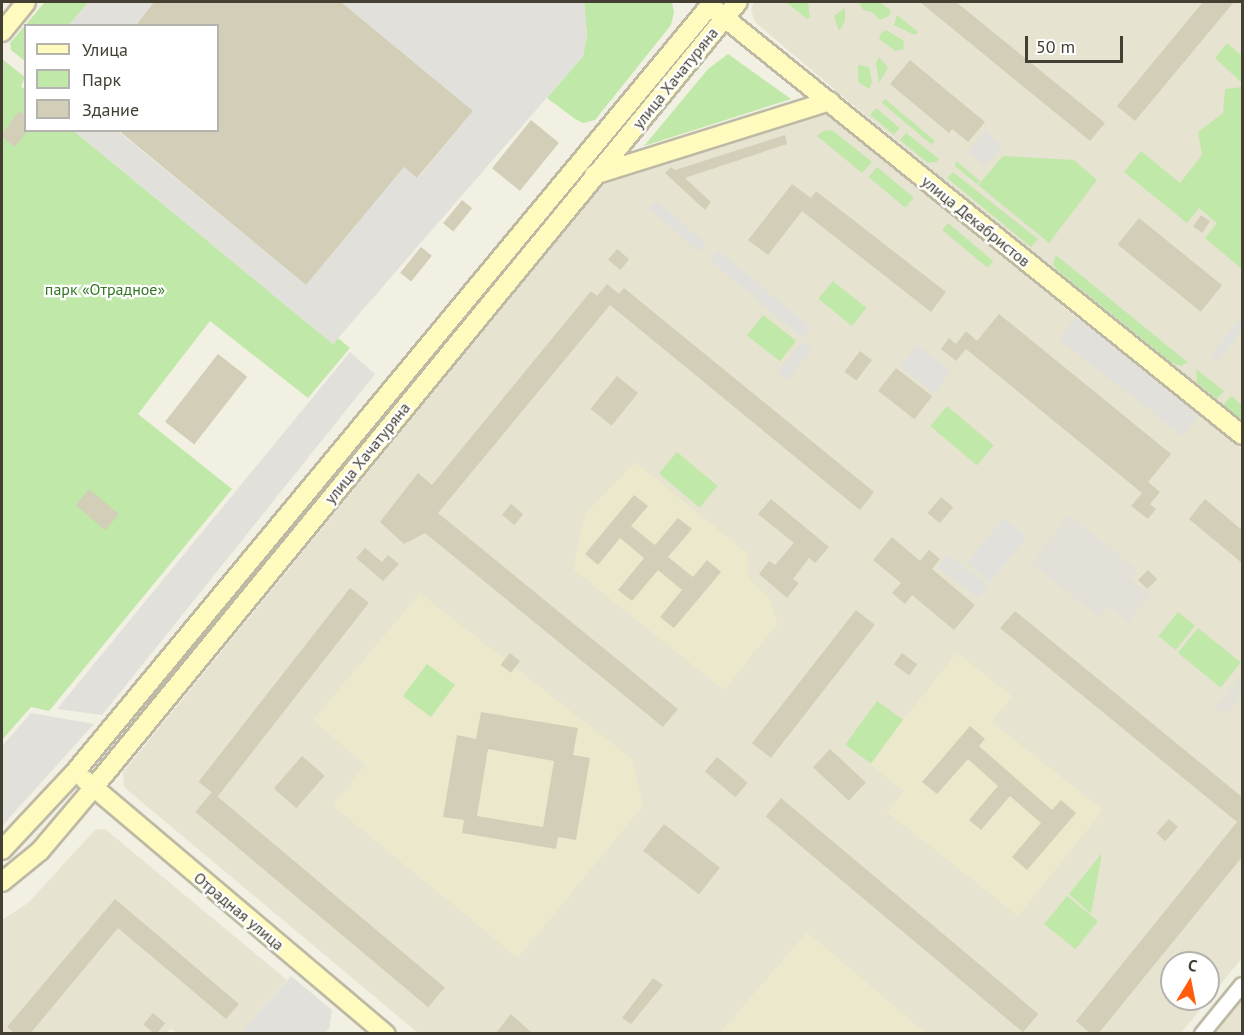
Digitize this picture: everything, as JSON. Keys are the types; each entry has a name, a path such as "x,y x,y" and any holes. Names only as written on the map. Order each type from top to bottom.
{"main road":[{"path":"2,32 26,2"},
{"name":"улица Хачатуряна","path":"2,850 75,772 707,2"},
{"name":"улица Декабристов","path":"707,2 1242,435"},
{"name":"улица Хачатуряна","path":"2,882 40,850 94,787 738,2"},
{"path":"594,176 830,101"},
{"name":"Отрадная улица","path":"75,772 386,1034"}],"street":[{"path":"1202,1034 1242,985"}],"shaded area":[{"path":"89,2 154,2 136,24 70,24"},
{"path":"341,2 584,2 587,35 583,56 333,344 75,132 119,132 306,285 404,167 418,178 473,111"},
{"path":"754,2 1242,2 1242,422 842,96 755,22 751,10"},
{"path":"813,111 821,111 840,121 1076,317 1242,449 1242,958 1220,985 1220,951 1160,951 1160,1011 1199,1011 1181,1033 418,1033 124,787 123,772 605,182"},
{"path":"985,131 1003,146 985,166 968,152"},
{"path":"656,200 707,244 699,252 649,208"},
{"path":"718,250 811,328 802,338 710,260"},
{"path":"1242,316 1242,330 1218,360 1211,355"},
{"path":"1076,317 1200,414 1182,436 1059,339"},
{"path":"802,341 812,349 787,380 777,372"},
{"path":"917,345 951,371 934,394 900,367"},
{"path":"350,352 375,374 102,715 57,709"},
{"path":"635,462 747,553 749,578 770,599 777,624 724,690 573,569 585,514"},
{"path":"1069,515 1137,569 1130,578 1151,594 1128,622 1108,606 1099,617 1031,563"},
{"path":"1004,518 1027,537 990,582 967,562"},
{"path":"948,555 988,585 978,598 938,568"},
{"path":"420,593 632,759 643,806 518,958 333,806 365,765 313,720"},
{"path":"957,653 1012,696 992,722 1103,810 1018,916 887,812 903,791 869,763"},
{"path":"1242,675 1242,695 1226,715 1215,707"},
{"path":"31,713 94,724 2,826 2,746"},
{"path":"105,829 287,980 241,1033 177,1033 172,1029 163,1034 2,1034 2,920 28,903 95,830"},
{"path":"807,932 926,1033 720,1033"},
{"path":"291,976 332,1010 329,1029 325,1033 241,1033"},
{"path":"1242,996 1242,1033 1211,1033"}],"green space":[{"path":"45,2 89,2 70,24 26,24"},
{"path":"584,2 672,2 674,12 671,25 595,120 583,123 547,98 583,56 587,35"},
{"path":"786,2 808,2 810,18 807,19"},
{"path":"859,2 880,2 891,11 889,16 880,20 872,12 863,10"},
{"path":"845,8 845,21 839,31 834,16"},
{"path":"897,15 918,32 915,35 894,25"},
{"path":"24,27 24,60 11,50 10,43"},
{"path":"886,30 904,41 903,49 896,51 879,39 881,33"},
{"path":"1227,43 1242,56 1242,87 1241,82 1215,58"},
{"path":"728,54 791,99 644,146 708,69"},
{"path":"879,57 888,68 879,83 876,63"},
{"name":"парк «Отрадное»","path":"2,59 24,76 21,86 24,89 24,132 75,132 333,344 338,338 350,348 308,398 210,321 138,414 232,489 49,711 31,707 2,740"},
{"path":"858,65 869,67 872,82 869,89 858,82"},
{"path":"1242,87 1242,269 1205,238 1217,223 1199,208 1187,223 1124,172 1141,151 1180,183 1202,155 1198,132 1223,113 1225,89"},
{"path":"885,99 935,141 932,145 882,103"},
{"path":"876,108 900,128 894,135 870,115"},
{"path":"832,130 872,162 862,173 817,136 823,131"},
{"path":"906,133 939,159 928,163 900,140"},
{"path":"1003,156 1074,160 1097,180 1049,243 978,185"},
{"path":"956,161 980,181 977,184 955,166"},
{"path":"877,167 914,198 905,208 869,177"},
{"path":"953,172 1038,239 1031,247 947,178"},
{"path":"948,223 993,261 987,268 942,230"},
{"path":"1056,255 1188,362 1180,366 1172,363 1057,270 1053,264"},
{"path":"833,281 866,308 852,326 819,299"},
{"path":"763,315 796,341 780,361 747,335"},
{"path":"1196,369 1224,391 1217,399 1197,383"},
{"path":"1231,396 1242,405 1242,420 1223,405"},
{"path":"947,406 994,445 977,465 930,426"},
{"path":"677,452 718,486 700,508 659,473"},
{"path":"1178,612 1195,626 1176,650 1158,636"},
{"path":"1198,628 1241,663 1221,687 1178,653"},
{"path":"427,664 455,685 431,717 403,696"},
{"path":"877,701 903,720 871,763 845,745"},
{"path":"1102,853 1091,914 1069,894"},
{"path":"1067,896 1098,921 1075,949 1044,924"}],"building":[{"path":"154,2 341,2 473,111 417,178 404,167 306,285 120,132 219,132 219,24 137,24"},
{"path":"920,2 956,2 1105,123 1090,141"},
{"path":"1203,2 1234,2 1135,121 1117,106"},
{"path":"910,60 985,122 968,142 952,129 949,133 890,84"},
{"path":"19,111 24,115 24,132 26,133 15,147 2,137"},
{"path":"531,120 559,143 520,191 492,168"},
{"path":"785,135 787,144 685,178 711,202 705,210 665,173 671,167 675,170"},
{"path":"792,184 811,198 816,191 946,292 931,312 802,211 768,255 748,240"},
{"path":"462,200 472,208 453,231 443,223"},
{"path":"1201,215 1210,221 1202,233 1193,227"},
{"path":"1139,218 1222,285 1201,312 1118,244"},
{"path":"421,247 432,256 411,281 400,273"},
{"path":"617,249 629,259 620,270 608,260"},
{"path":"607,284 619,294 624,288 874,492 860,510 610,305 438,513 678,709 663,727 425,533 404,544 380,522 418,473 432,485 591,291 597,296"},
{"path":"999,314 1171,454 1148,482 1160,492 1150,504 1156,509 1148,519 1131,506 1142,493 966,349 956,361 941,349 949,338 956,344 966,331 977,341"},
{"path":"860,351 872,360 856,381 844,372"},
{"path":"218,354 247,377 194,445 165,422"},
{"path":"896,368 932,396 914,419 878,391"},
{"path":"617,376 638,393 612,426 591,409"},
{"path":"89,489 119,514 105,530 76,505"},
{"path":"634,495 648,506 631,526 655,545 678,518 692,529 668,557 693,577 707,560 721,572 674,628 660,617 682,590 658,570 632,601 618,590 644,558 620,538 598,565 585,554"},
{"path":"941,497 953,507 940,523 928,513"},
{"path":"771,499 829,547 815,563 809,558 793,579 799,583 787,598 759,574 769,561 775,565 794,543 758,514"},
{"path":"1205,499 1242,530 1242,563 1189,519"},
{"path":"511,504 523,514 514,525 502,515"},
{"path":"892,537 920,561 929,550 940,559 932,569 975,605 954,630 912,595 905,604 892,593 901,583 873,560"},
{"path":"365,548 382,562 388,555 399,564 383,581 356,558"},
{"path":"1148,570 1157,579 1147,589 1138,580"},
{"path":"350,588 369,603 217,797 199,782"},
{"path":"856,610 875,625 771,758 752,743"},
{"path":"1015,611 1242,797 1242,857 1166,951 1160,951 1160,958 1098,1034 1091,1034 1076,1021 1237,822 1000,628"},
{"path":"510,653 520,661 511,673 501,665"},
{"path":"902,653 917,664 909,675 894,664"},
{"path":"481,712 578,728 573,755 590,758 576,840 558,837 556,849 462,833 464,820 443,817 457,735 476,739","holes":["488,749 554,761 543,827 477,816"]},
{"path":"970,726 985,739 979,746 1052,810 1061,800 1076,813 1027,870 1012,857 1041,823 1010,796 981,830 969,820 998,786 968,759 937,794 922,782"},
{"path":"830,749 866,782 849,801 813,767"},
{"path":"302,756 325,776 296,808 274,788"},
{"path":"717,757 748,783 735,797 705,772"},
{"path":"212,792 445,987 428,1007 195,812"},
{"path":"781,798 1038,1014 1023,1032 766,816"},
{"path":"1169,819 1178,827 1165,841 1156,833"},
{"path":"664,824 720,868 699,895 643,851"},
{"path":"115,899 239,1004 226,1019 118,928 30,1034 15,1034 7,1027"},
{"path":"653,978 663,985 631,1024 622,1018"},
{"path":"153,1013 165,1023 156,1034 143,1024"},
{"path":"511,1014 533,1034 495,1034"}]}
